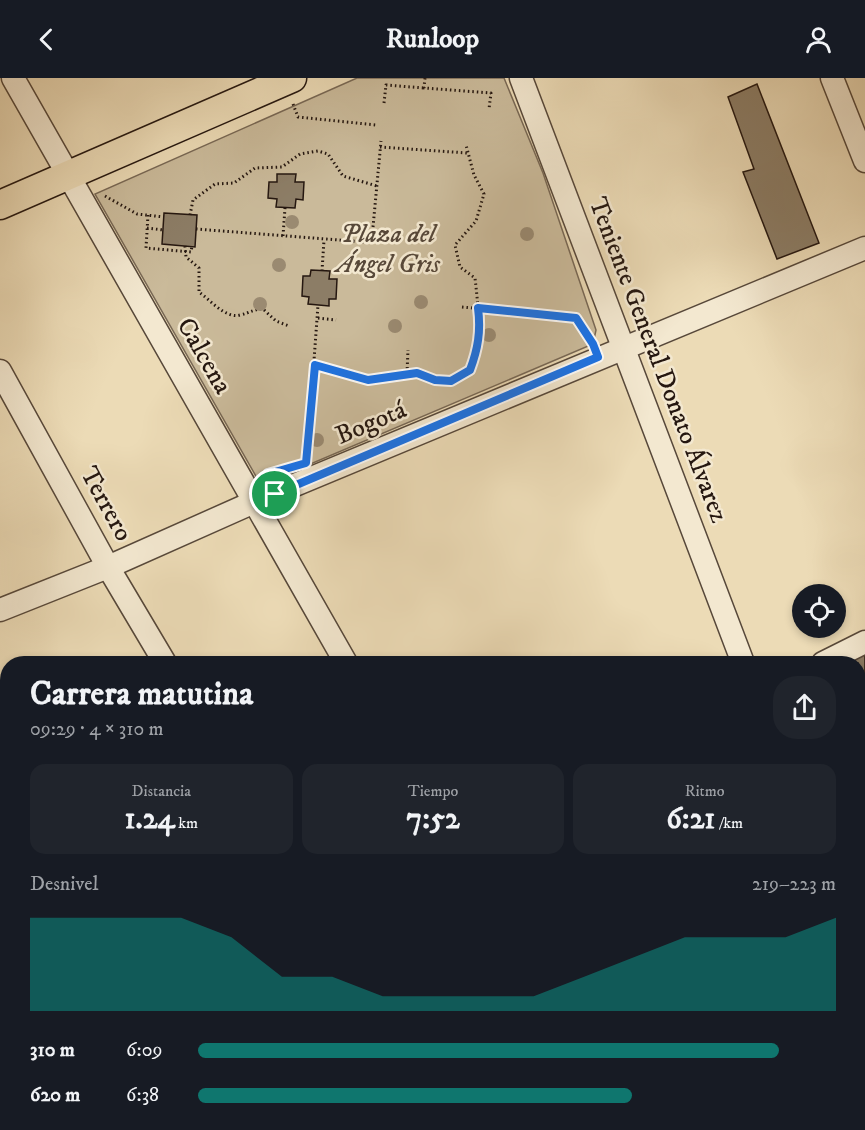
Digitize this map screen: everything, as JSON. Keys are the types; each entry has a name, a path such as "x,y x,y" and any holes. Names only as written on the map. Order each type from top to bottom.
{"main road":[{"path":"0,205 77,171 293,88"}],"street":[{"name":"Calcena","path":"13,78 77,171 254,502 342,656"},
{"name":"Teniente General Donato Álvarez","path":"521,78 740,656"},
{"path":"832,78 865,161"},
{"name":"Bogotá","path":"0,610 108,567 254,502 598,357 865,248"},
{"name":"Terrero","path":"0,371 108,567 161,656"},
{"path":"837,656 865,642"}],"path":[{"path":"424,88 425,78"},
{"path":"384,103 386,85 491,93 489,109"},
{"path":"293,88 298,117 376,125"},
{"path":"373,227 381,141"},
{"path":"315,365 368,380 407,373 451,381 470,370 477,350 480,328 475,278 460,267 455,245 476,221 484,194 474,175 466,145"},
{"path":"380,147 467,153"},
{"path":"189,215 193,200 215,184 234,183 255,168 282,167 300,154 318,151 328,154 343,176 377,186"},
{"path":"77,171 105,198 137,214 164,217"},
{"path":"283,236 285,208"},
{"path":"148,215 146,248 191,252 192,246"},
{"path":"147,228 163,230"},
{"path":"196,229 365,242"},
{"path":"322,271 324,240"},
{"path":"185,246 186,257 199,268 199,292 229,315 263,309 276,321 289,326"},
{"path":"306,463 318,305"},
{"path":"462,306 576,318 593,344 598,357"},
{"path":"318,318 336,320"},
{"path":"407,373 408,350"}],"green space":[{"name":"Plaza del Ángel Gris","path":"357,78 504,78 543,173 596,330 593,344 261,485 95,194"}],"building":[{"path":"757,84 819,243 777,259 743,172 754,169 728,97"},
{"path":"277,174 296,174 295,182 304,182 303,200 296,199 295,208 276,207 277,199 268,198 269,182 277,182"},
{"path":"164,213 197,215 195,247 162,244"},
{"path":"311,270 330,271 329,279 337,279 336,299 329,299 329,306 308,304 309,297 302,296 303,276 310,276"},
{"path":"865,651 865,656 855,656"}],"route":[{"path":"478,308 576,318 593,344 598,357 275,494 268,474 306,463 315,365 347,376 368,380 404,373 417,373 435,380 451,381 470,370 477,350 480,328 478,308"}]}
